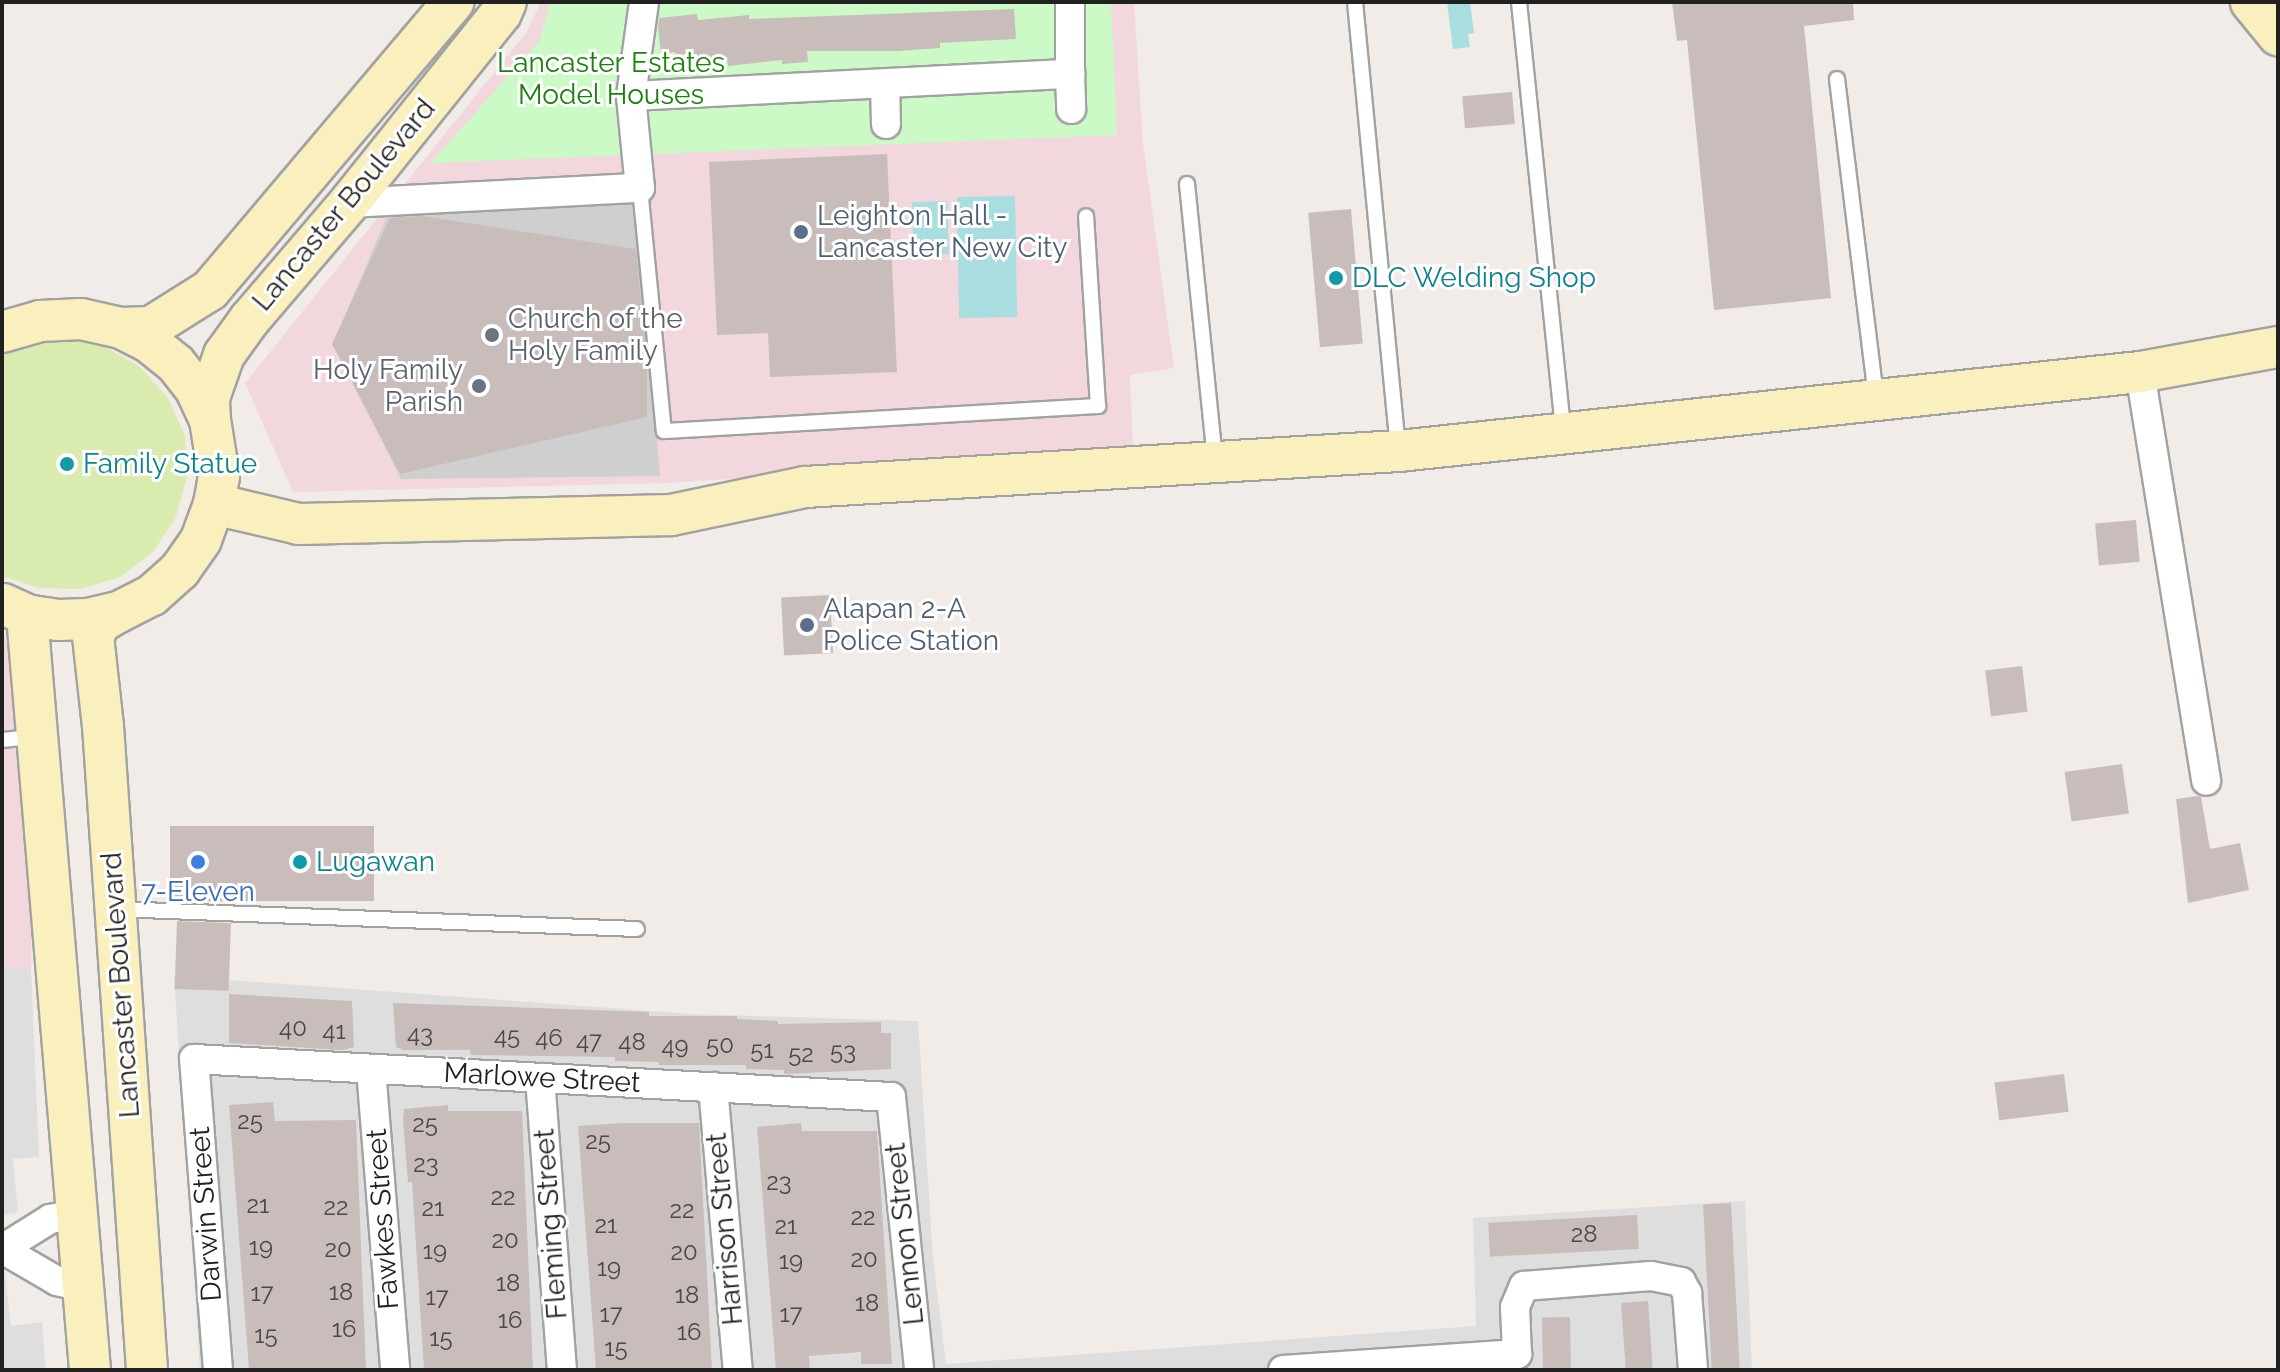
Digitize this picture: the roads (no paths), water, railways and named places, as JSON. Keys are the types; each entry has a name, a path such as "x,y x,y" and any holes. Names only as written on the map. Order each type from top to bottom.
{"main road":[{"name":"Lancaster Boulevard","path":"121,328 151,327 210,290 453,2"},
{"name":"Lancaster Boulevard","path":"210,420 209,398 224,355 250,319 349,203 501,13 506,2"},
{"path":"2251,2 2278,35"},
{"path":"2,332 40,321 81,319 121,328 150,343 176,364 196,390 210,420 219,476 214,504 201,540 180,570 152,595 118,612 88,619 58,620 14,610 20,738 76,1214 90,1370"},
{"path":"214,504 299,524 671,515 805,487 1399,451 2140,372 2278,347"},
{"name":"Lancaster Boulevard","path":"118,612 100,623 93,636 116,909 147,1370"}],"street":[{"path":"349,203 640,188 631,96 644,2"},
{"path":"1070,2 1071,109"},
{"path":"631,96 1070,74"},
{"path":"885,84 886,124"},
{"path":"2140,372 2206,781"},
{"name":"Marlowe Street","path":"194,1059 891,1097"},
{"name":"Darwin Street","path":"194,1059 218,1370"},
{"name":"Fawkes Street","path":"371,1069 395,1370"},
{"name":"Fleming Street","path":"540,1078 562,1370"},
{"name":"Harrison Street","path":"713,1087 738,1370"},
{"name":"Lennon Street","path":"891,1097 919,1370"},
{"path":"76,1214 50,1219 2,1249 57,1281 83,1287"},
{"path":"1283,1370 1517,1354 1515,1307 1524,1286 1651,1276 1681,1282 1687,1293 1693,1370"}],"lane":[{"path":"1355,2 1399,451"},
{"path":"1519,2 1563,434"},
{"path":"1837,79 1877,401"},
{"path":"1187,184 1215,463"},
{"path":"640,188 664,431 1098,406 1086,216"},
{"path":"116,909 637,929"}],"water":[{"path":"1447,2 1470,2 1474,33 1468,34 1470,47 1453,49"},
{"path":"1015,196 1017,317 959,318 957,197"},
{"path":"947,201 949,254 914,255 912,202"}],"place":[{"name":"Leighton Hall - Lancaster New City","path":"801,232"},
{"name":"DLC Welding Shop","path":"1336,278"},
{"name":"Church of the Holy Family","path":"492,335"},
{"name":"Holy Family Parish","path":"479,386"},
{"name":"Family Statue","path":"67,464"},
{"name":"Alapan 2-A Police Station","path":"807,625"},
{"name":"7-Eleven","path":"198,862"},
{"name":"Lugawan","path":"300,862"}],"park label":[{"name":"Lancaster Estates Model Houses","path":"611,79"}]}
